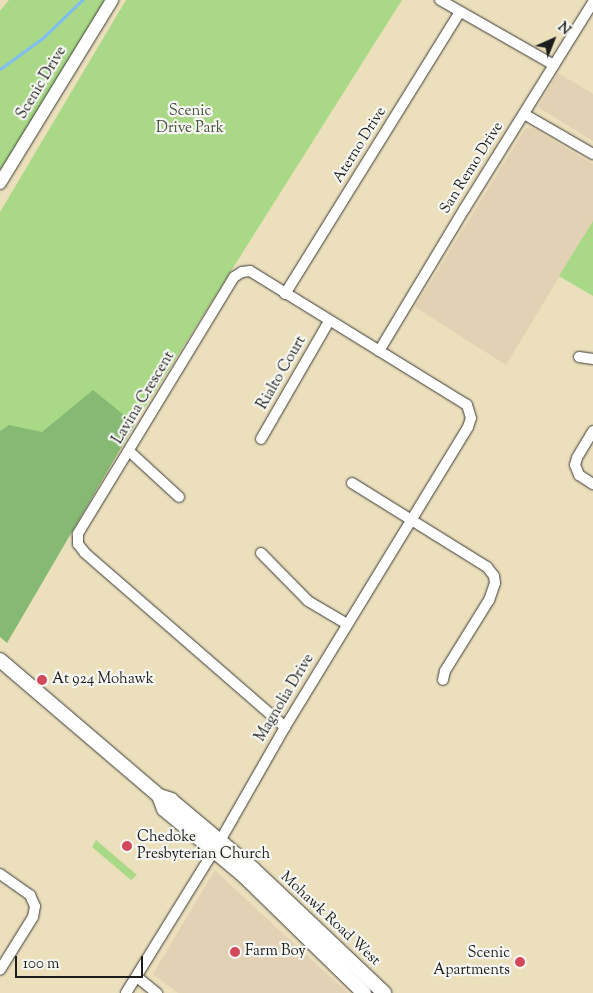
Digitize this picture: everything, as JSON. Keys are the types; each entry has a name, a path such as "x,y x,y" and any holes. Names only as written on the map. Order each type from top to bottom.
{"main road":[{"name":"Mohawk Road West","path":"0,660 159,796 164,809 216,846 252,868 384,993"},
{"name":"Mohawk Road West","path":"216,846 244,876 364,993"}],"street":[{"name":"Scenic Drive","path":"0,183 112,0"},
{"path":"440,0 554,65"},
{"name":"San Remo Drive","path":"379,351 593,2"},
{"name":"Aterno Drive","path":"285,294 460,12"},
{"path":"524,114 593,154"},
{"name":"Lavina Crescent","path":"284,727 84,553 78,544 78,534 234,277 242,272 250,272 467,405 472,418"},
{"name":"Rialto Court","path":"261,440 329,321"},
{"path":"580,357 593,360"},
{"name":"Magnolia Drive","path":"126,993 216,846 284,727 472,418"},
{"path":"593,431 577,458 576,465 579,474 593,484"},
{"path":"129,451 179,497"},
{"path":"352,484 487,567 494,576 495,583 489,600 445,671 443,680"},
{"path":"261,553 308,601 347,624"},
{"path":"0,874 30,895 35,906 33,917 0,970"},
{"path":"136,977 157,993"}],"shaded area":[{"path":"558,73 593,94 593,141 538,107"},
{"path":"530,127 593,164 593,221 506,365 415,307 525,129"},
{"path":"215,870 348,993 178,993 153,974"}],"green space":[{"path":"9,0 105,0 0,175 0,11"},
{"name":"Scenic Drive Park","path":"126,0 402,0 0,637 0,212"},
{"path":"593,221 593,296 559,276"},
{"path":"93,390 135,424 7,643 0,637 0,431 9,425 42,432"},
{"path":"96,840 137,875 131,880 92,847"}],"waterway":[{"path":"0,69 44,37 82,0"}],"place":[{"name":"At 924 Mohawk","path":"42,680"},
{"name":"Chedoke Presbyterian Church","path":"127,846"},
{"name":"Farm Boy","path":"235,952"},
{"name":"Scenic Apartments","path":"520,962"}]}
